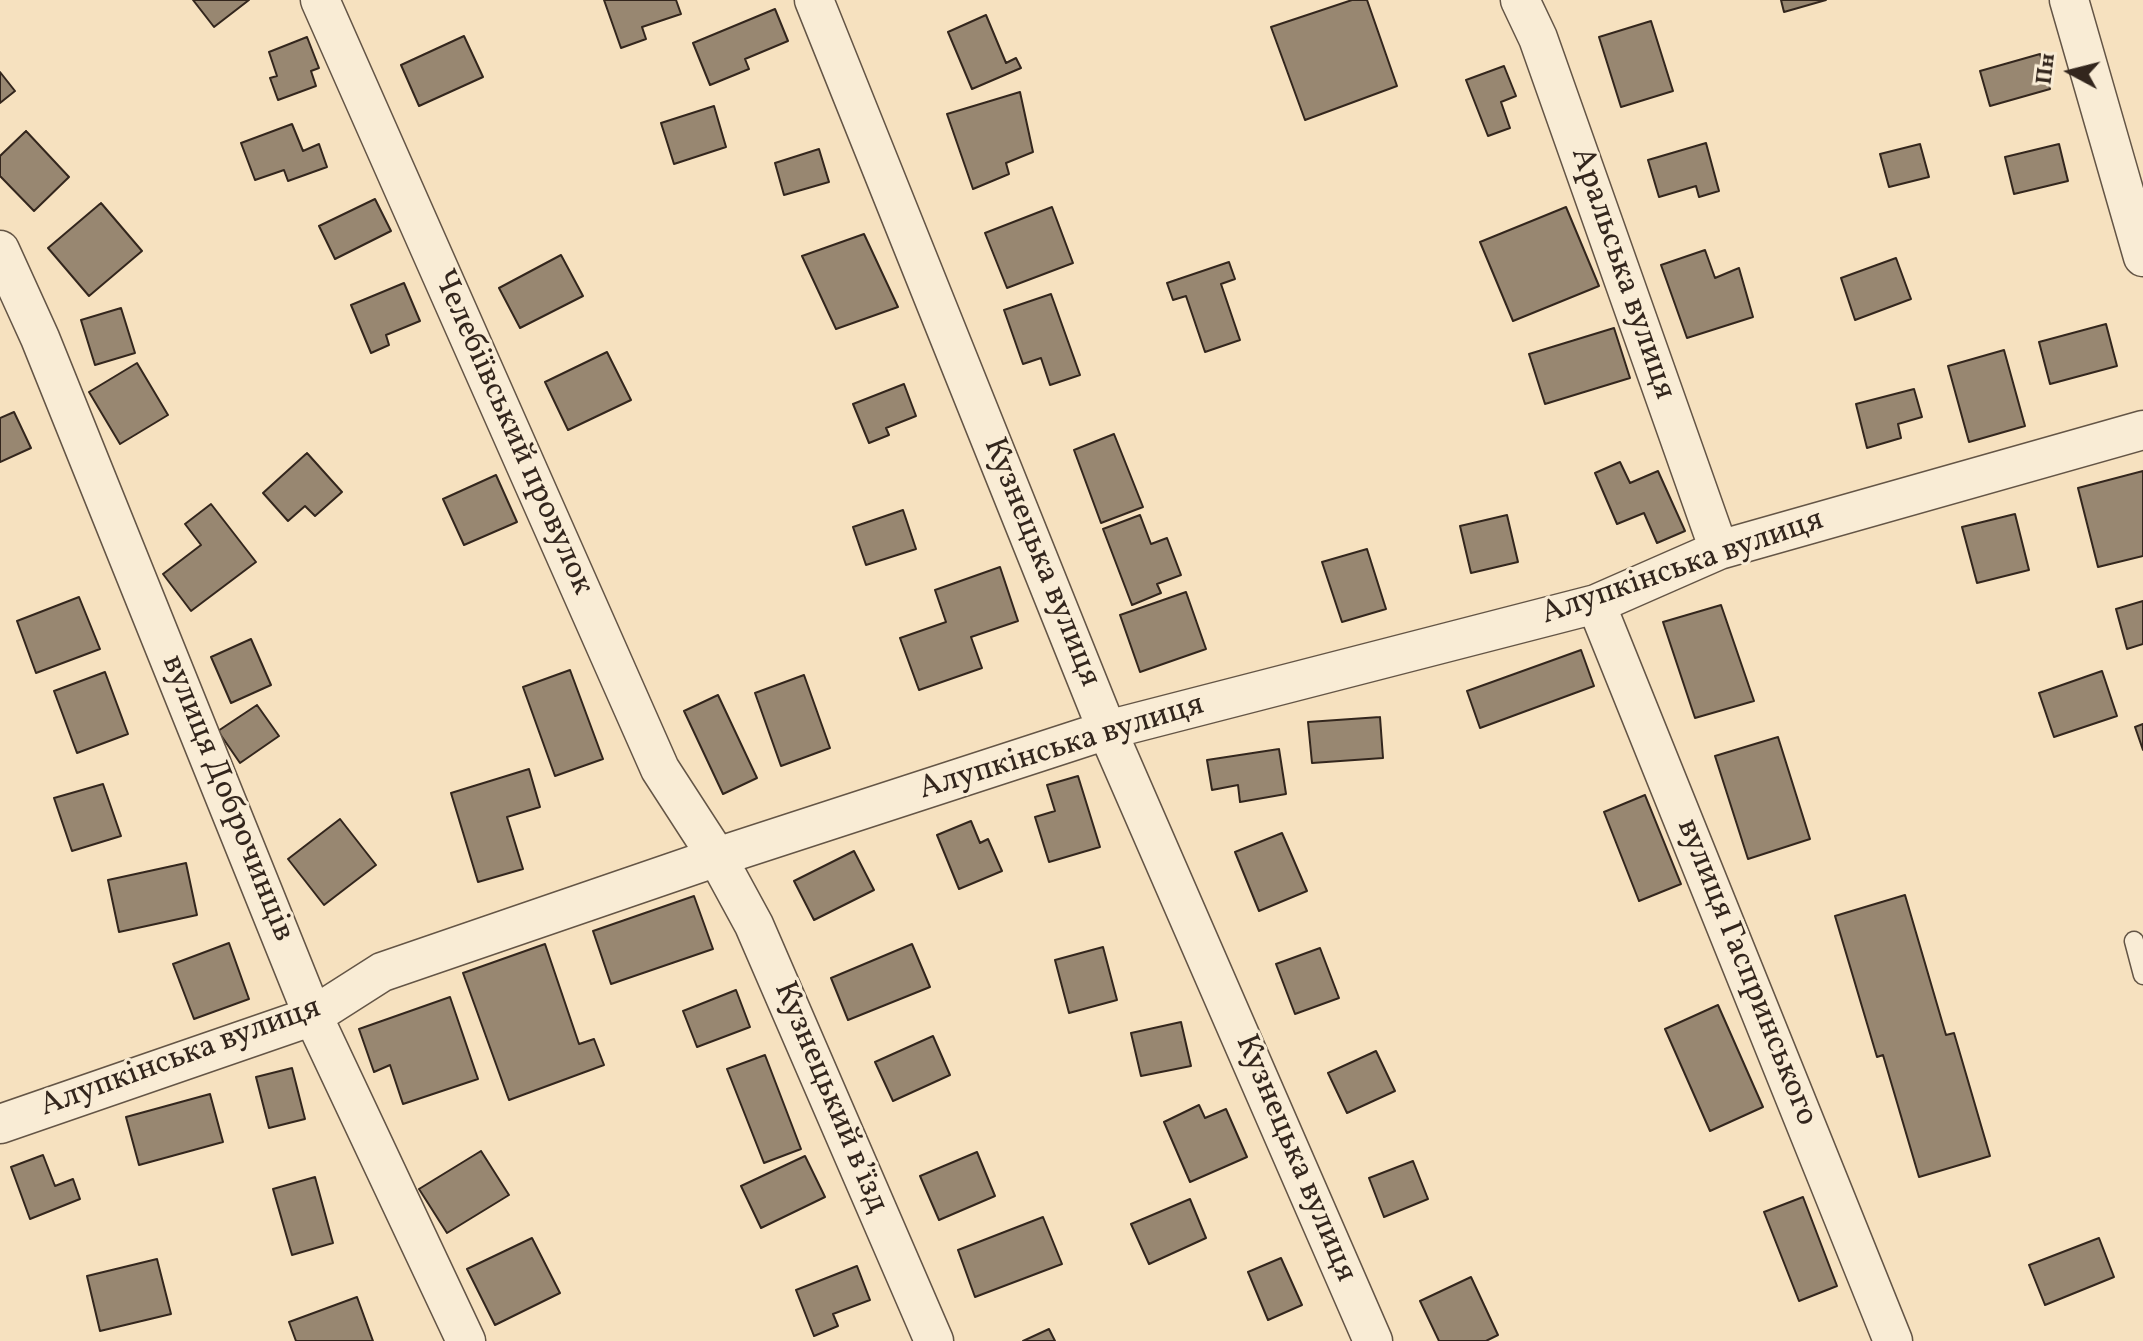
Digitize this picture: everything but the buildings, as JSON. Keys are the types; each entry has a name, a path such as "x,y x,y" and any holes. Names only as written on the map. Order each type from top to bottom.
{"street":[{"name":"Челебіївський провулок","path":"320,0 660,769 717,857"},
{"name":"Кузнецька вулиця","path":"814,0 1107,730 1373,1341"},
{"name":"Аральська вулиця","path":"1520,0 1538,38 1719,550"},
{"path":"2069,0 2143,257"},
{"name":"вулиця Доброчинців","path":"0,250 40,338 313,1016 466,1341"},
{"name":"Алупкінська вулиця","path":"0,1124 313,1016 382,972 717,857 1107,730 1596,604 1719,550 2143,430"},
{"name":"вулиця Гаспринського","path":"1596,604 1893,1341"},
{"name":"Кузнецький в’їзд","path":"717,857 754,925 934,1341"}],"lane":[{"path":"2134,941 2143,975"}]}
